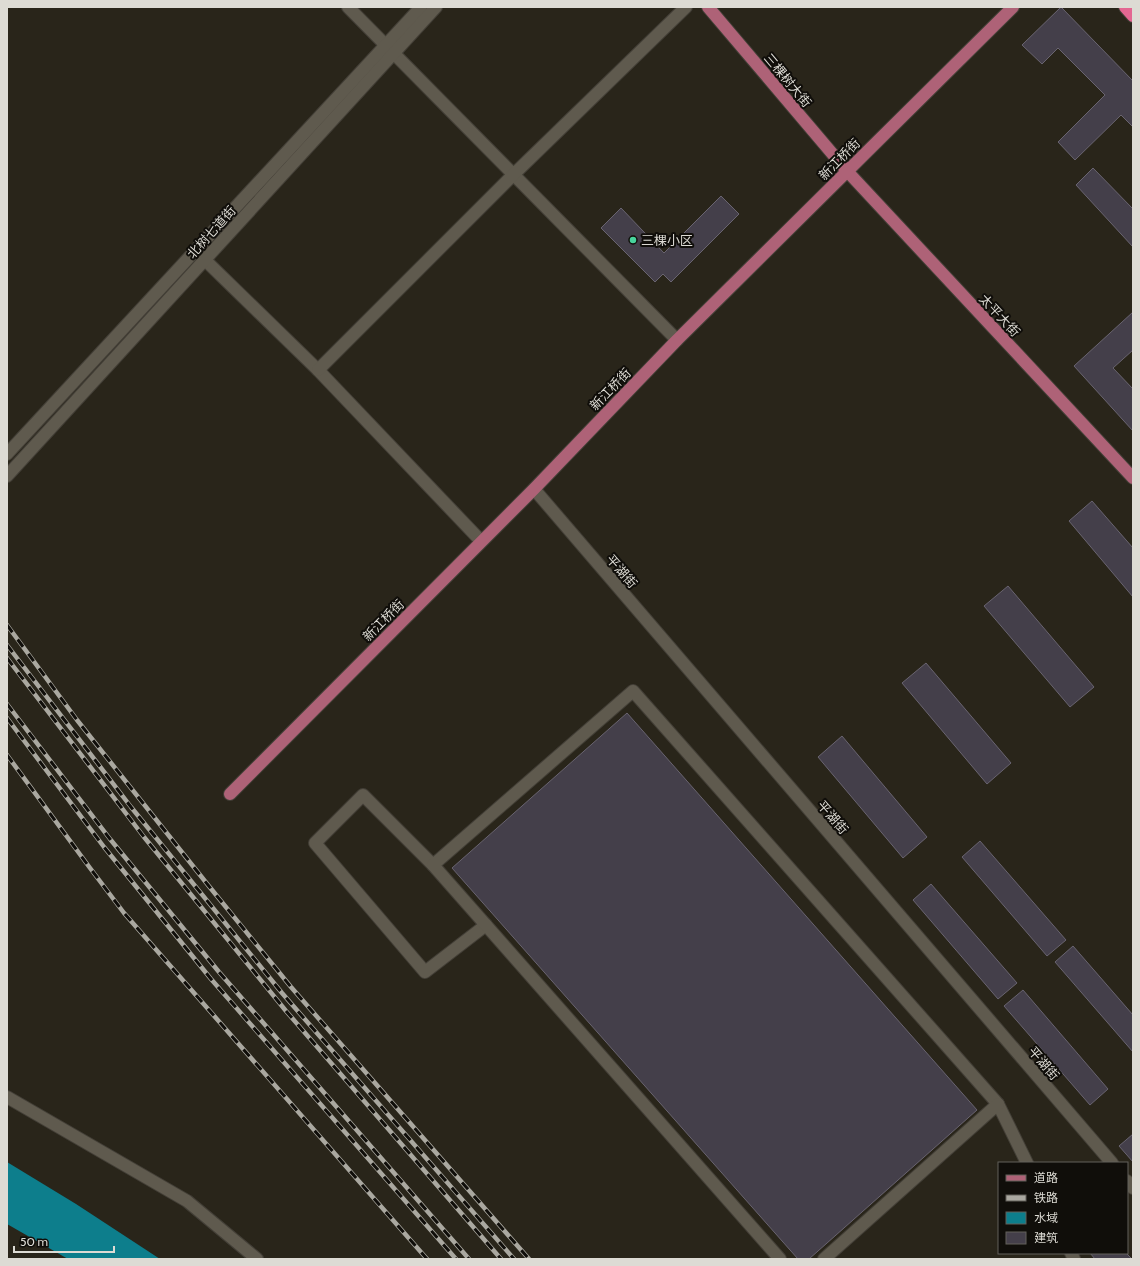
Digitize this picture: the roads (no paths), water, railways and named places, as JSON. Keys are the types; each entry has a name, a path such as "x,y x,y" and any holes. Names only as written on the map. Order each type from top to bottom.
{"highway":[{"path":"1124,7 1133,16"}],"main road":[{"name":"三棵树大街","path":"708,7 847,171"},
{"name":"新江桥街","path":"230,794 534,489 676,340 1013,7"},
{"name":"太平大街","path":"847,171 1133,478"}],"street":[{"path":"348,7 676,340"},
{"name":"北树七道街","path":"7,476 205,260 389,49 421,7"},
{"name":"北树七道街","path":"7,454 389,49 436,7"},
{"path":"318,370 513,174 686,7"},
{"path":"205,260 318,370 481,541"},
{"name":"平湖街","path":"534,489 1111,1162"},
{"path":"433,865 633,691 998,1104 1027,1162"},
{"path":"486,925 424,972 315,843 363,795 433,865 486,925 780,1259"},
{"path":"7,1097 187,1201 257,1259"},
{"path":"824,1259 998,1104"}],"water":[{"path":"7,1162 76,1204 160,1259 68,1259 7,1224"}],"railway":[{"path":"7,625 77,720 291,987 529,1259"},
{"path":"7,645 131,807 282,993 514,1259"},
{"path":"7,658 144,837 286,1011 501,1259"},
{"path":"7,704 110,839 219,972 469,1259"},
{"path":"7,718 104,847 211,979 456,1259"},
{"path":"7,755 124,913 427,1259"}],"place":[{"name":"三棵小区","path":"633,240"}]}
